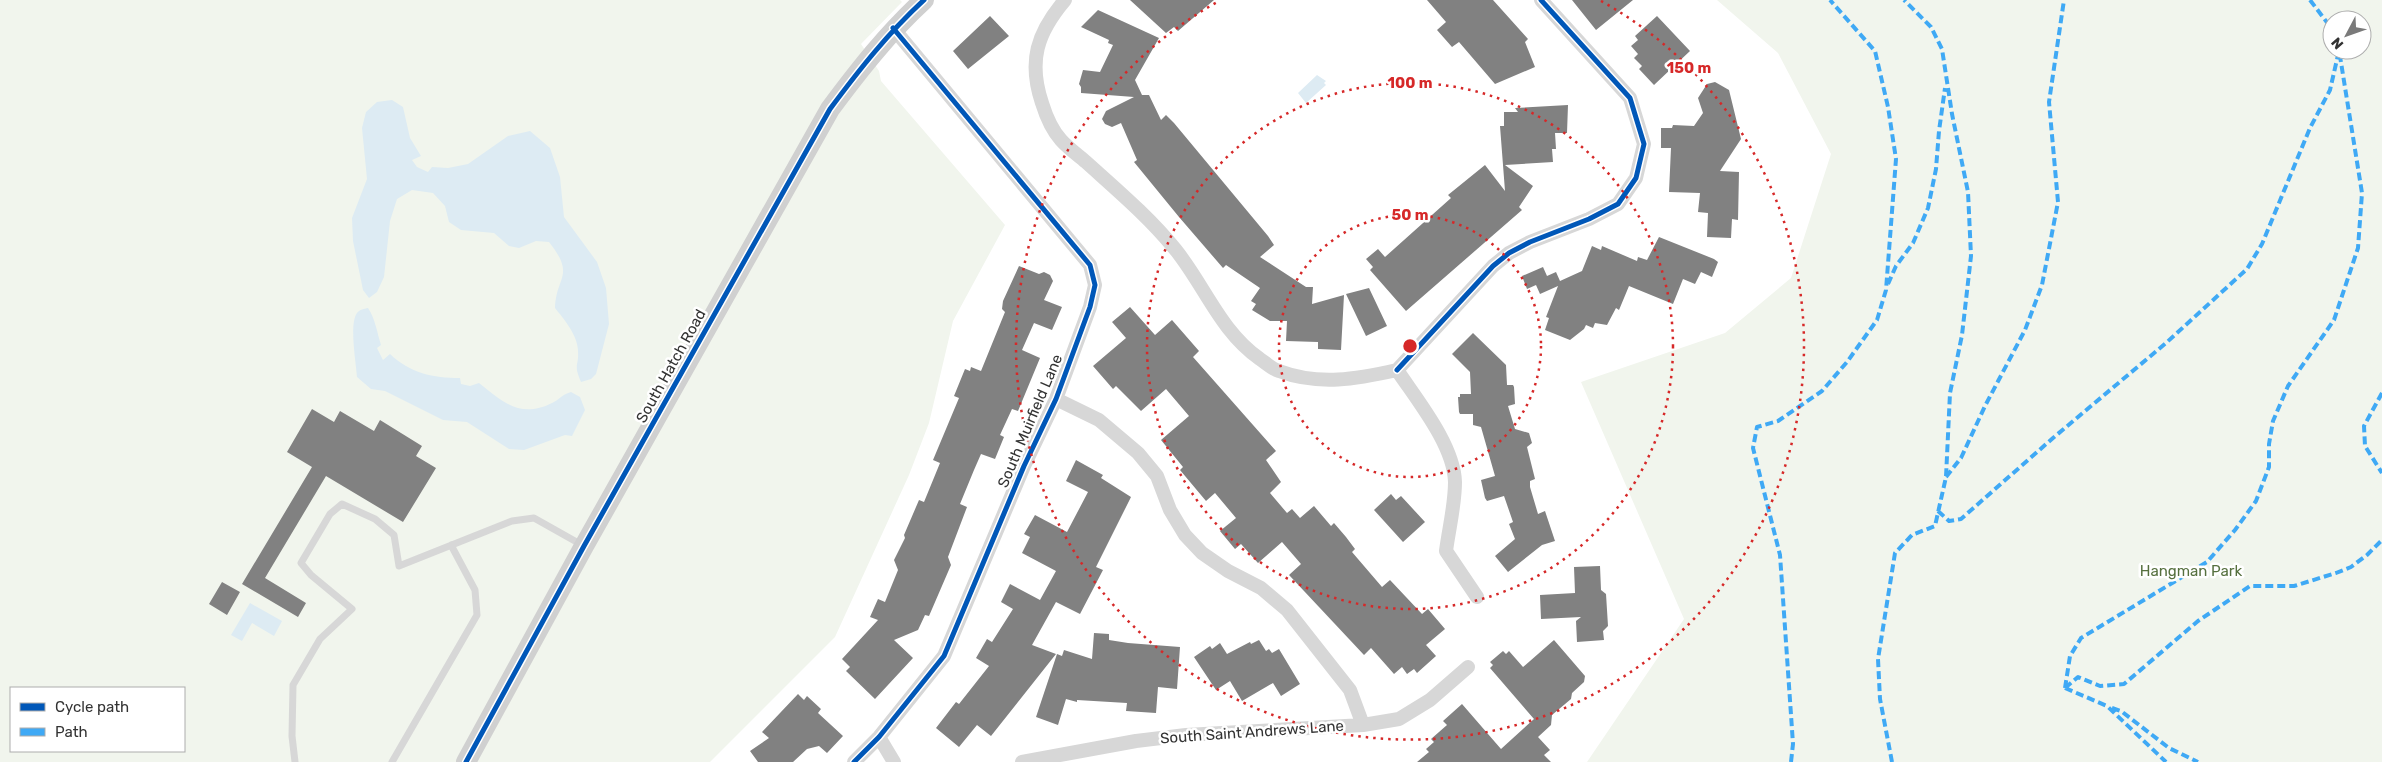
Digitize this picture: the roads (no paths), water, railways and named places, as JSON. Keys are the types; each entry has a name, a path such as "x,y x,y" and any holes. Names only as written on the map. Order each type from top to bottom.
{"main road":[{"name":"South Hatch Road","path":"466,762 584,546 830,109 893,28 924,0"}],"street":[{"path":"1065,0 1049,18 1039,42 1034,66 1037,90 1046,116 1060,139 1159,229 1184,259 1220,318 1244,347 1277,371 1317,381 1358,379 1397,370 1493,266 1509,253 1530,242 1589,219 1618,204 1636,178 1644,144 1630,98 1541,0"},
{"name":"South Muirfield Lane","path":"854,762 879,737 944,656 1024,466 1056,399 1090,307 1095,286 1090,265 893,28"},
{"path":"1397,370 1425,412 1448,452 1455,480 1446,551 1477,597"},
{"path":"1056,399 1099,420 1138,453 1157,476 1170,510 1185,535 1202,553 1228,571 1261,588 1287,610 1350,690 1363,725"},
{"name":"South Saint Andrews Lane","path":"1022,762 1136,741 1186,735 1363,725 1399,719 1430,700 1468,668"},
{"path":"879,737 894,762"}],"lane":[{"path":"295,762 292,736 292,685 320,639 352,609 311,575 301,563 330,514 342,504 375,519 394,535 399,566 512,521 534,518 584,546"},
{"path":"392,762 476,615 475,590 451,545"}],"park label":[{"name":"Hangman Park","path":"2191,571"}]}
